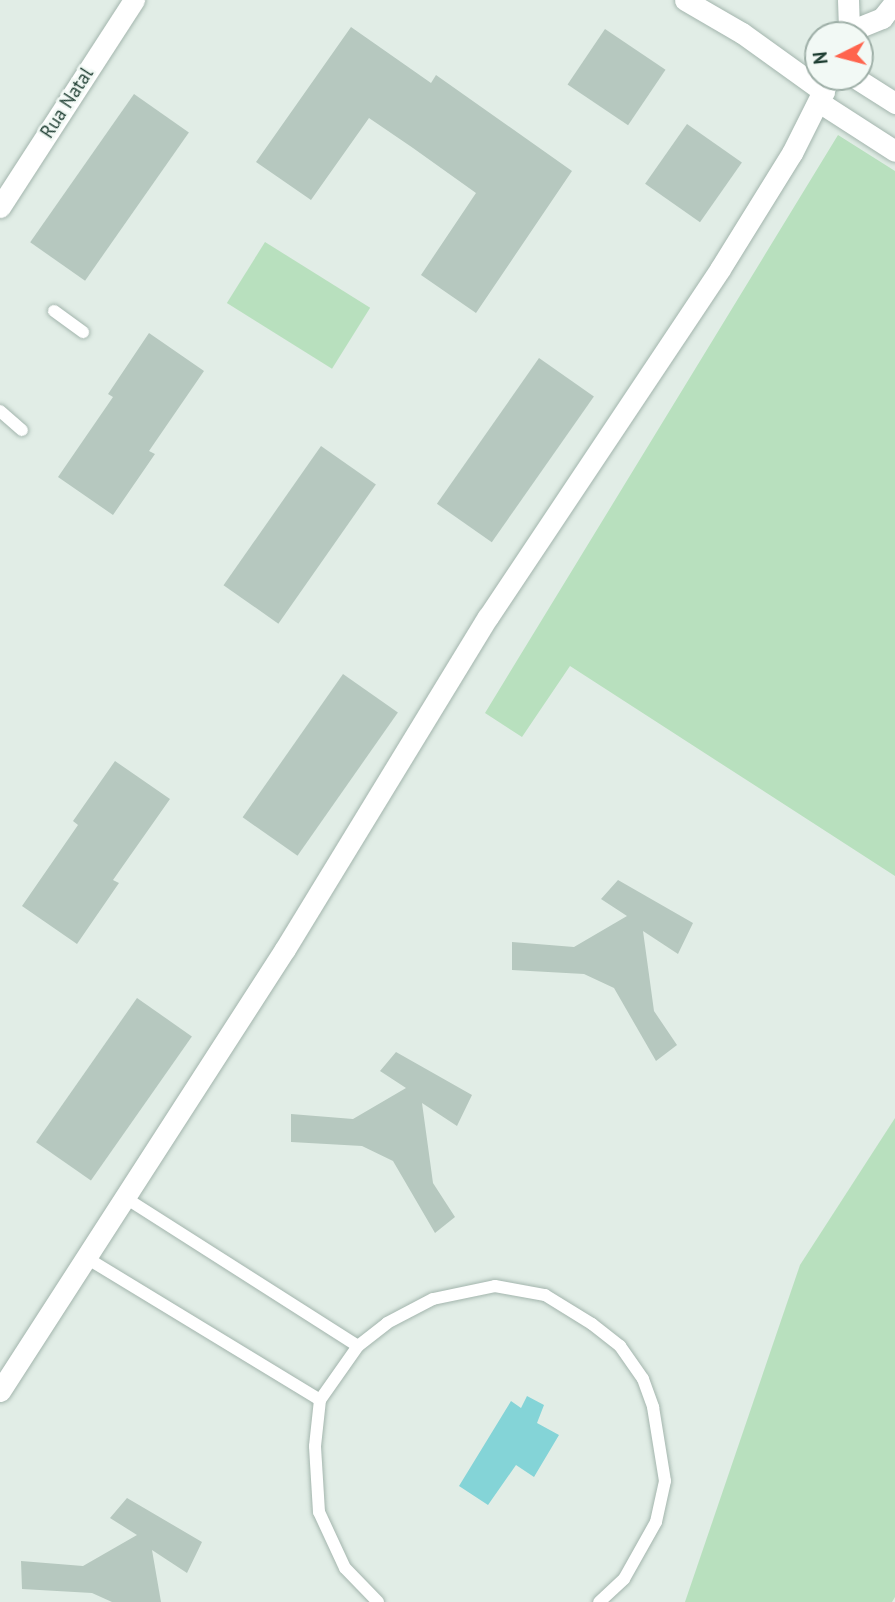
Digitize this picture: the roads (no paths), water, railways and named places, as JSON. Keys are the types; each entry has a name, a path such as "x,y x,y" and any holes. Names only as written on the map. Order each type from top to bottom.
{"street":[{"name":"Rua Natal","path":"0,206 134,0"},
{"path":"685,0 741,33 804,77"},
{"path":"848,0 849,21"},
{"path":"874,22 882,18 895,2"},
{"path":"874,90 895,103"},
{"path":"0,1391 285,949 488,617 720,269 824,91 895,151"}],"lane":[{"path":"54,311 83,332"},
{"path":"0,411 22,430"},
{"path":"124,1197 358,1346"},
{"path":"85,1257 320,1400"},
{"path":"378,1602 345,1568 319,1511 315,1446 320,1400 358,1346 387,1323 433,1299 495,1286 545,1295 620,1346 643,1379 662,1439 665,1482 643,1551 624,1579 599,1602"}],"water":[{"path":"527,1396 544,1405 537,1423 559,1435 534,1477 516,1465 488,1505 459,1486 511,1401 521,1408"}]}
